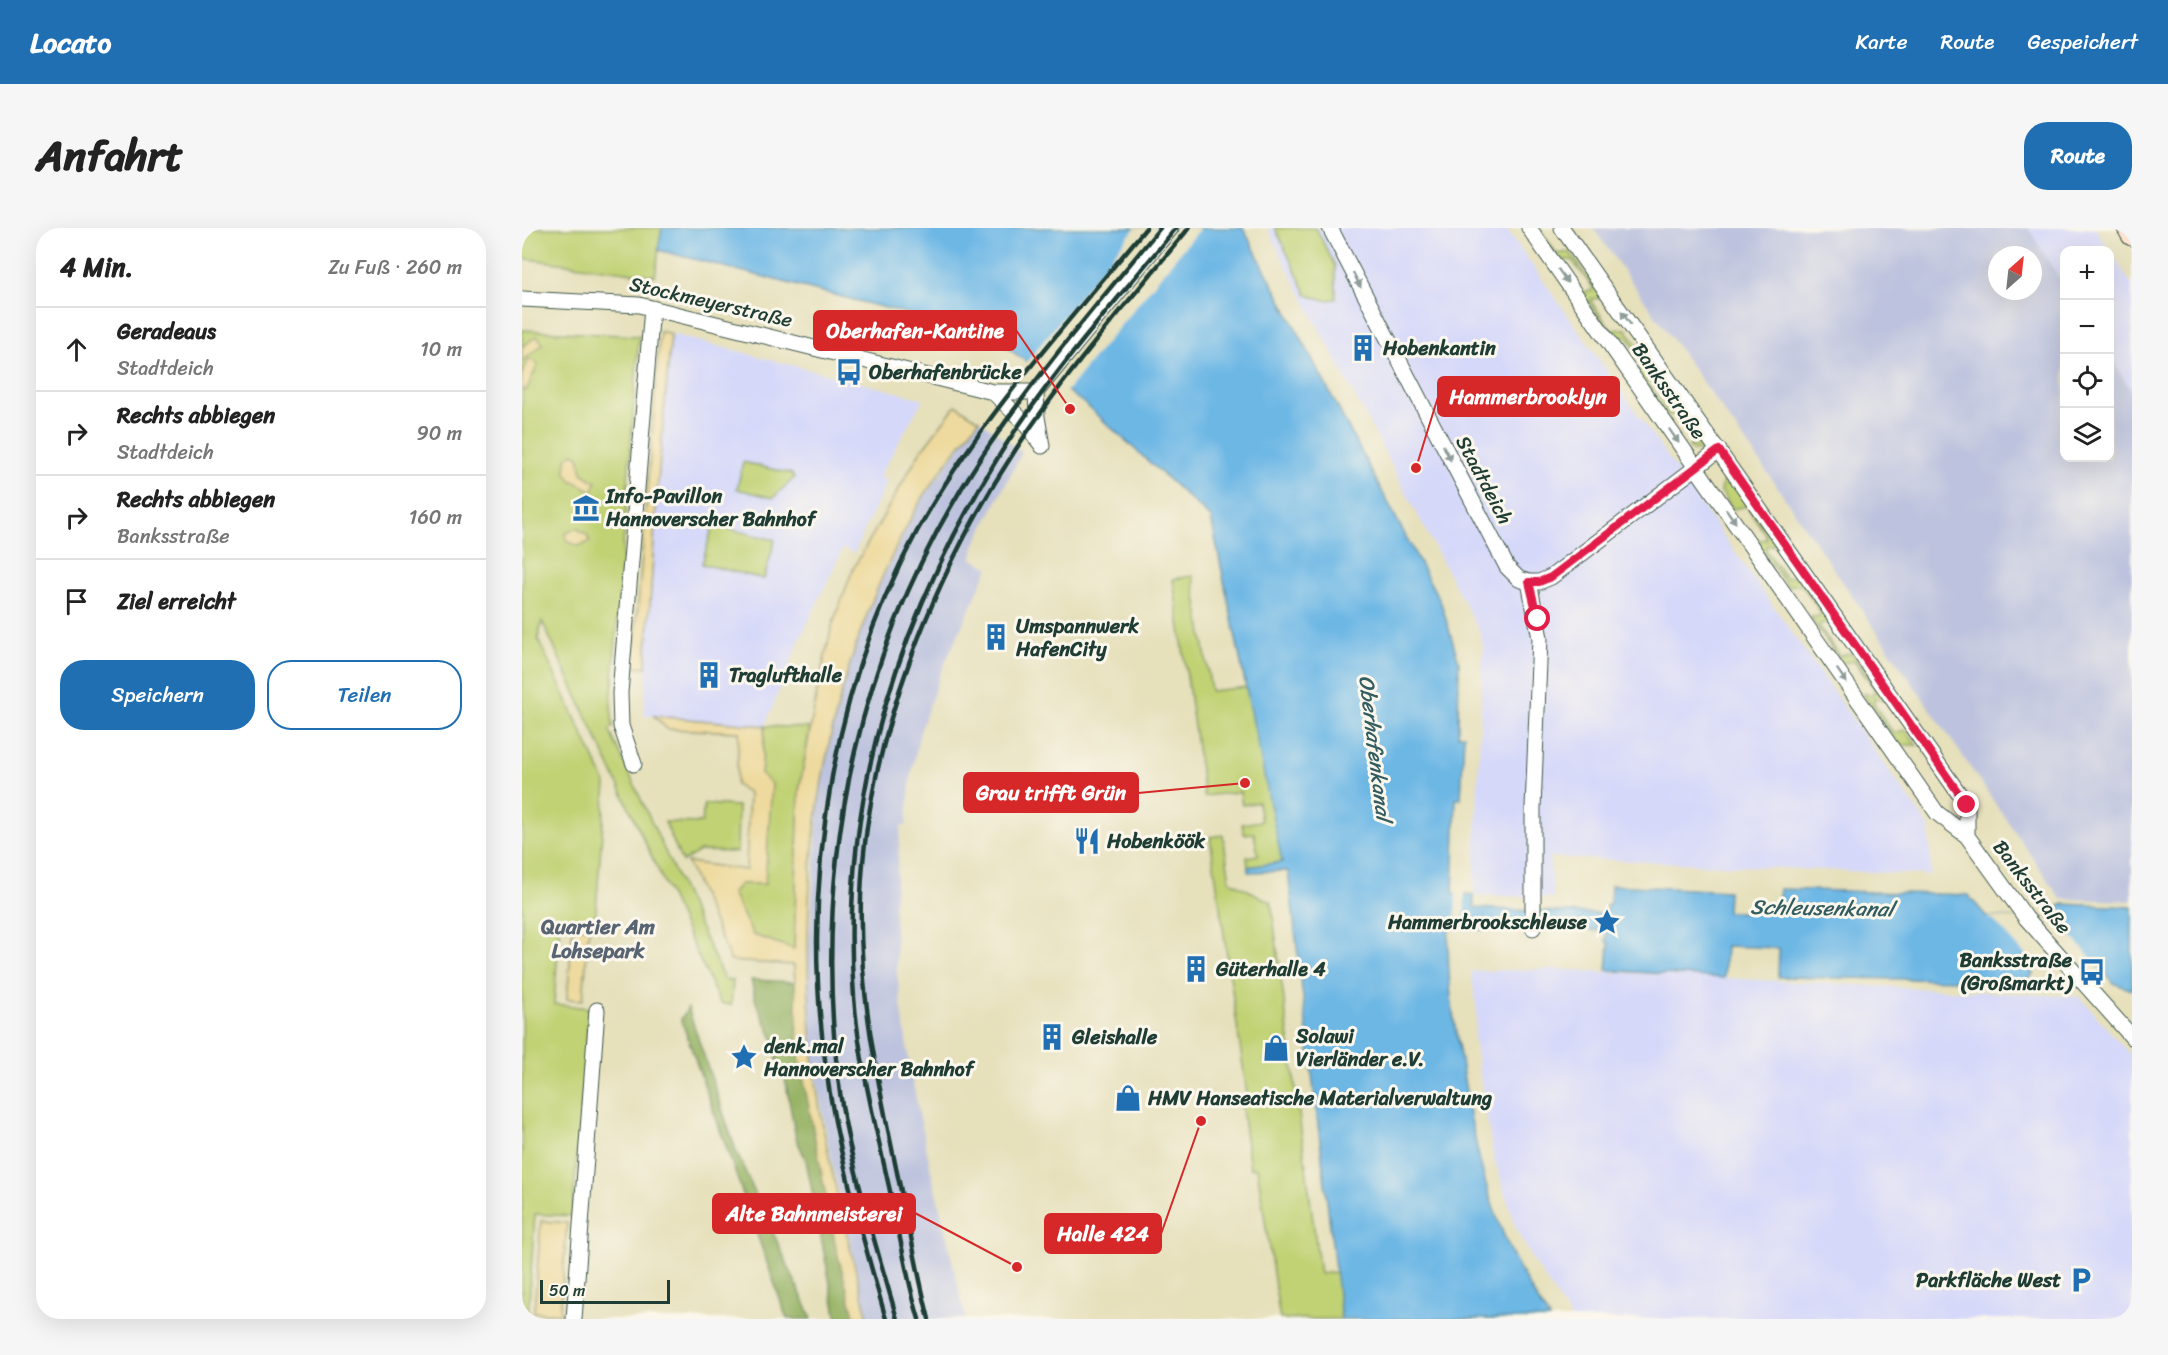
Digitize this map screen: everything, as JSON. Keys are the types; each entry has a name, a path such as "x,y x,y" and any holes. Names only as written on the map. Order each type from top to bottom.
{"main road":[{"path":"2128,228 2132,235"}],"street":[{"path":"993,392 1024,422 1042,446 1036,392 1171,228"},
{"name":"Stadtdeich","path":"1330,228 1507,567 1519,579 1529,582"},
{"name":"Banksstraße","path":"1529,228 1936,813 1967,836 2026,918 2132,1037"},
{"name":"Banksstraße","path":"1563,228 1967,805 1967,836"},
{"name":"Stockmeyerstraße","path":"522,299 623,303 652,308 993,392 1036,392"},
{"path":"634,764 621,726 620,693 652,308"},
{"path":"1533,928 1533,808 1540,638 1529,582 1539,582 1551,577 1719,450"},
{"path":"573,1319 597,1010"}],"shaded area":[{"path":"1268,228 1506,228 1929,827 1931,875 1549,857 1554,898 1474,895 1483,647 1480,633"},
{"path":"1593,228 2028,228 2039,246 1988,246 1988,300 2042,300 2042,251 2060,280 2060,462 2114,462 2114,363 2132,392 2132,901 2061,899 1764,468"},
{"path":"2028,228 2095,228 2106,246 2060,246 2060,280 2042,251 2042,246 2039,246"},
{"path":"2114,257 2132,285 2132,392 2114,363"},
{"path":"671,334 923,399 879,477 887,481 854,553 843,548 800,639 765,726 644,715 657,493"},
{"path":"979,420 1022,452 974,546 972,559 989,567 940,674 920,732 911,776 906,826 901,826 894,906 897,974 910,1069 931,1171 966,1319 868,1319 831,1159 813,1056 808,960 819,800 832,722 849,663 872,601 917,507"},
{"path":"1553,969 2080,997 2132,1057 2132,1319 1571,1319 1531,1257 1515,1225 1493,1155 1474,1039 1477,1013 1471,971"}],"green space":[{"path":"522,228 662,228 655,276 522,258"},
{"path":"1275,228 1316,228 1335,266 1336,299 1325,300 1307,295"},
{"path":"1535,228 1539,228 1557,254 1570,252 1603,298 1591,299 1592,303 1611,330 1626,329 1658,375 1647,376 1647,381 1666,407 1680,407 1705,443 1704,450 1692,451 1689,446 1701,445 1701,442 1681,414 1667,415 1635,370 1646,368 1646,364 1627,337 1612,337 1581,292 1592,291 1592,287 1572,260 1559,260"},
{"path":"522,330 639,336 611,705 613,727 609,730 724,979 733,980 731,1005 720,1003 542,621 538,639 606,784 595,921 560,919 554,1004 589,1008 572,1216 535,1214 528,1314 522,1314"},
{"path":"743,462 792,474 794,478 773,498 737,489"},
{"path":"1723,481 1733,484 1778,544 1766,546 1766,551 1786,578 1798,575 1831,622 1820,624 1820,628 1840,656 1852,653 1885,699 1874,699 1874,704 1893,733 1906,730 1917,745 1898,745 1863,694 1874,694 1874,688 1855,661 1842,663 1810,617 1820,616 1820,611 1801,584 1787,586 1755,541 1766,539 1766,535 1747,506 1733,509 1721,491"},
{"path":"713,525 775,540 764,579 702,564"},
{"path":"1193,576 1211,691 1247,687 1283,863 1248,867 1247,857 1258,855 1254,833 1244,834 1242,824 1261,821 1258,802 1242,805 1240,792 1204,796 1173,579"},
{"path":"765,726 810,728 799,791 794,949 753,935 732,893 740,884 765,884 761,775"},
{"path":"704,804 738,806 737,852 700,851 682,862 665,822 702,823"},
{"path":"1223,835 1230,881 1271,902 1320,1274 1336,1272 1341,1319 1280,1319 1257,1168 1250,1168 1241,1102 1248,1101 1210,837"},
{"path":"751,980 795,982 799,1056 836,1248 855,1319 837,1319 806,1160 796,1138 785,1078 777,1061 775,1043 756,1002"},
{"path":"688,1008 736,1151 812,1319 787,1319 681,1019"}],"sand":[{"path":"660,331 671,334 657,493 646,667 633,666"},
{"path":"537,336 543,344 522,361 522,347"},
{"path":"529,359 538,364 526,391 522,389 522,375"},
{"path":"956,405 979,420 923,497 884,572 859,637 838,705 823,773 813,843 808,984 813,1055 828,1154 868,1319 855,1319 836,1248 799,1056 794,965 731,961 687,862 746,870 749,793 736,785 739,732 667,729 654,716 765,726 761,774 772,784 765,884 740,884 732,893 753,935 794,949 799,791 832,626 853,569 920,452"},
{"path":"573,453 579,456 582,473 596,482 593,491 571,480 566,473 566,459"},
{"path":"576,528 587,535 590,542 578,546 567,541 565,534"},
{"path":"573,927 589,928 583,1000 567,999"},
{"path":"541,1221 567,1223 560,1314 534,1312"}],"water":[{"path":"662,228 1243,228 1441,603 1459,662 1458,735 1464,735 1461,799 1456,799 1453,893 1474,895 1474,908 1606,914 1606,905 1610,904 1611,885 1728,891 1727,912 1777,912 1780,889 1968,895 1987,917 2055,919 2049,911 2063,904 2132,907 2132,990 2114,983 2096,963 2028,962 2033,974 2027,981 1778,977 1779,948 1726,946 1724,978 1607,970 1609,943 1606,942 1606,931 1513,927 1514,931 1449,929 1448,962 1453,1012 1473,1131 1489,1196 1513,1257 1550,1319 1341,1319 1288,871 1248,872 1248,867 1282,862 1211,518 1085,404 988,334 658,250"}],"pier":[{"name":"Oberhafenbrücke","path":"1135,228 1200,228 1065,393 1025,364"},
{"path":"1456,892 1465,892 1464,933 1455,932"},
{"path":"1987,917 2056,919 2096,963 2027,962 2028,958 1995,922"}],"railway":[{"path":"886,1319 860,1228 838,1136 827,1075 819,1001 817,926 822,851 832,776 849,703 872,631 901,562 937,497 960,461 1010,393 1146,228"},
{"path":"897,1319 854,1164 837,1069 832,988 833,908 840,829 855,752 876,675 904,601 938,529 980,459 1022,399 1160,228"},
{"path":"919,1319 869,1095 854,997 852,926 856,856 866,787 881,720 902,654 928,589 959,526 994,464 1058,372 1176,228"},
{"path":"929,1319 878,1081 863,970 861,896 866,838 876,779 890,720 909,662 932,606 957,551 986,498 1016,449 1056,392 1099,336 1189,228"}],"place":[{"name":"Hobenkantin","path":"1363,348"},
{"name":"Oberhafenbrücke","path":"849,372"},
{"name":"Oberhafen-Kantine","path":"1070,409"},
{"name":"Hammerbrooklyn","path":"1416,468"},
{"name":"Info-Pavillon Hannoverscher Bahnhof","path":"586,508"},
{"name":"Umspannwerk HafenCity","path":"996,637"},
{"name":"Traglufthalle","path":"709,675"},
{"name":"Grau trifft Grün","path":"1245,783"},
{"name":"Hobenköök","path":"1087,841"},
{"name":"Hammerbrookschleuse","path":"1607,922"},
{"name":"Güterhalle 4","path":"1196,969"},
{"name":"Banksstraße (Großmarkt)","path":"2092,972"},
{"name":"Gleishalle","path":"1052,1037"},
{"name":"Solawi Vierländer e.V.","path":"1276,1048"},
{"name":"denk.mal Hannoverscher Bahnhof","path":"744,1057"},
{"name":"HMV Hanseatische Materialverwaltung","path":"1128,1098"},
{"name":"Halle 424","path":"1201,1121"},
{"name":"Alte Bahnmeisterei","path":"1017,1267"},
{"name":"Parkfläche West","path":"2081,1280"}],"district":[{"name":"Quartier Am Lohsepark","path":"598,939"}],"route":[{"path":"1538,619 1529,582 1539,582 1551,577 1719,450 1967,805"}],"water label":[{"name":"Oberhafenkanal","path":"1375,748"},
{"name":"Schleusenkanal","path":"1822,908"}]}
